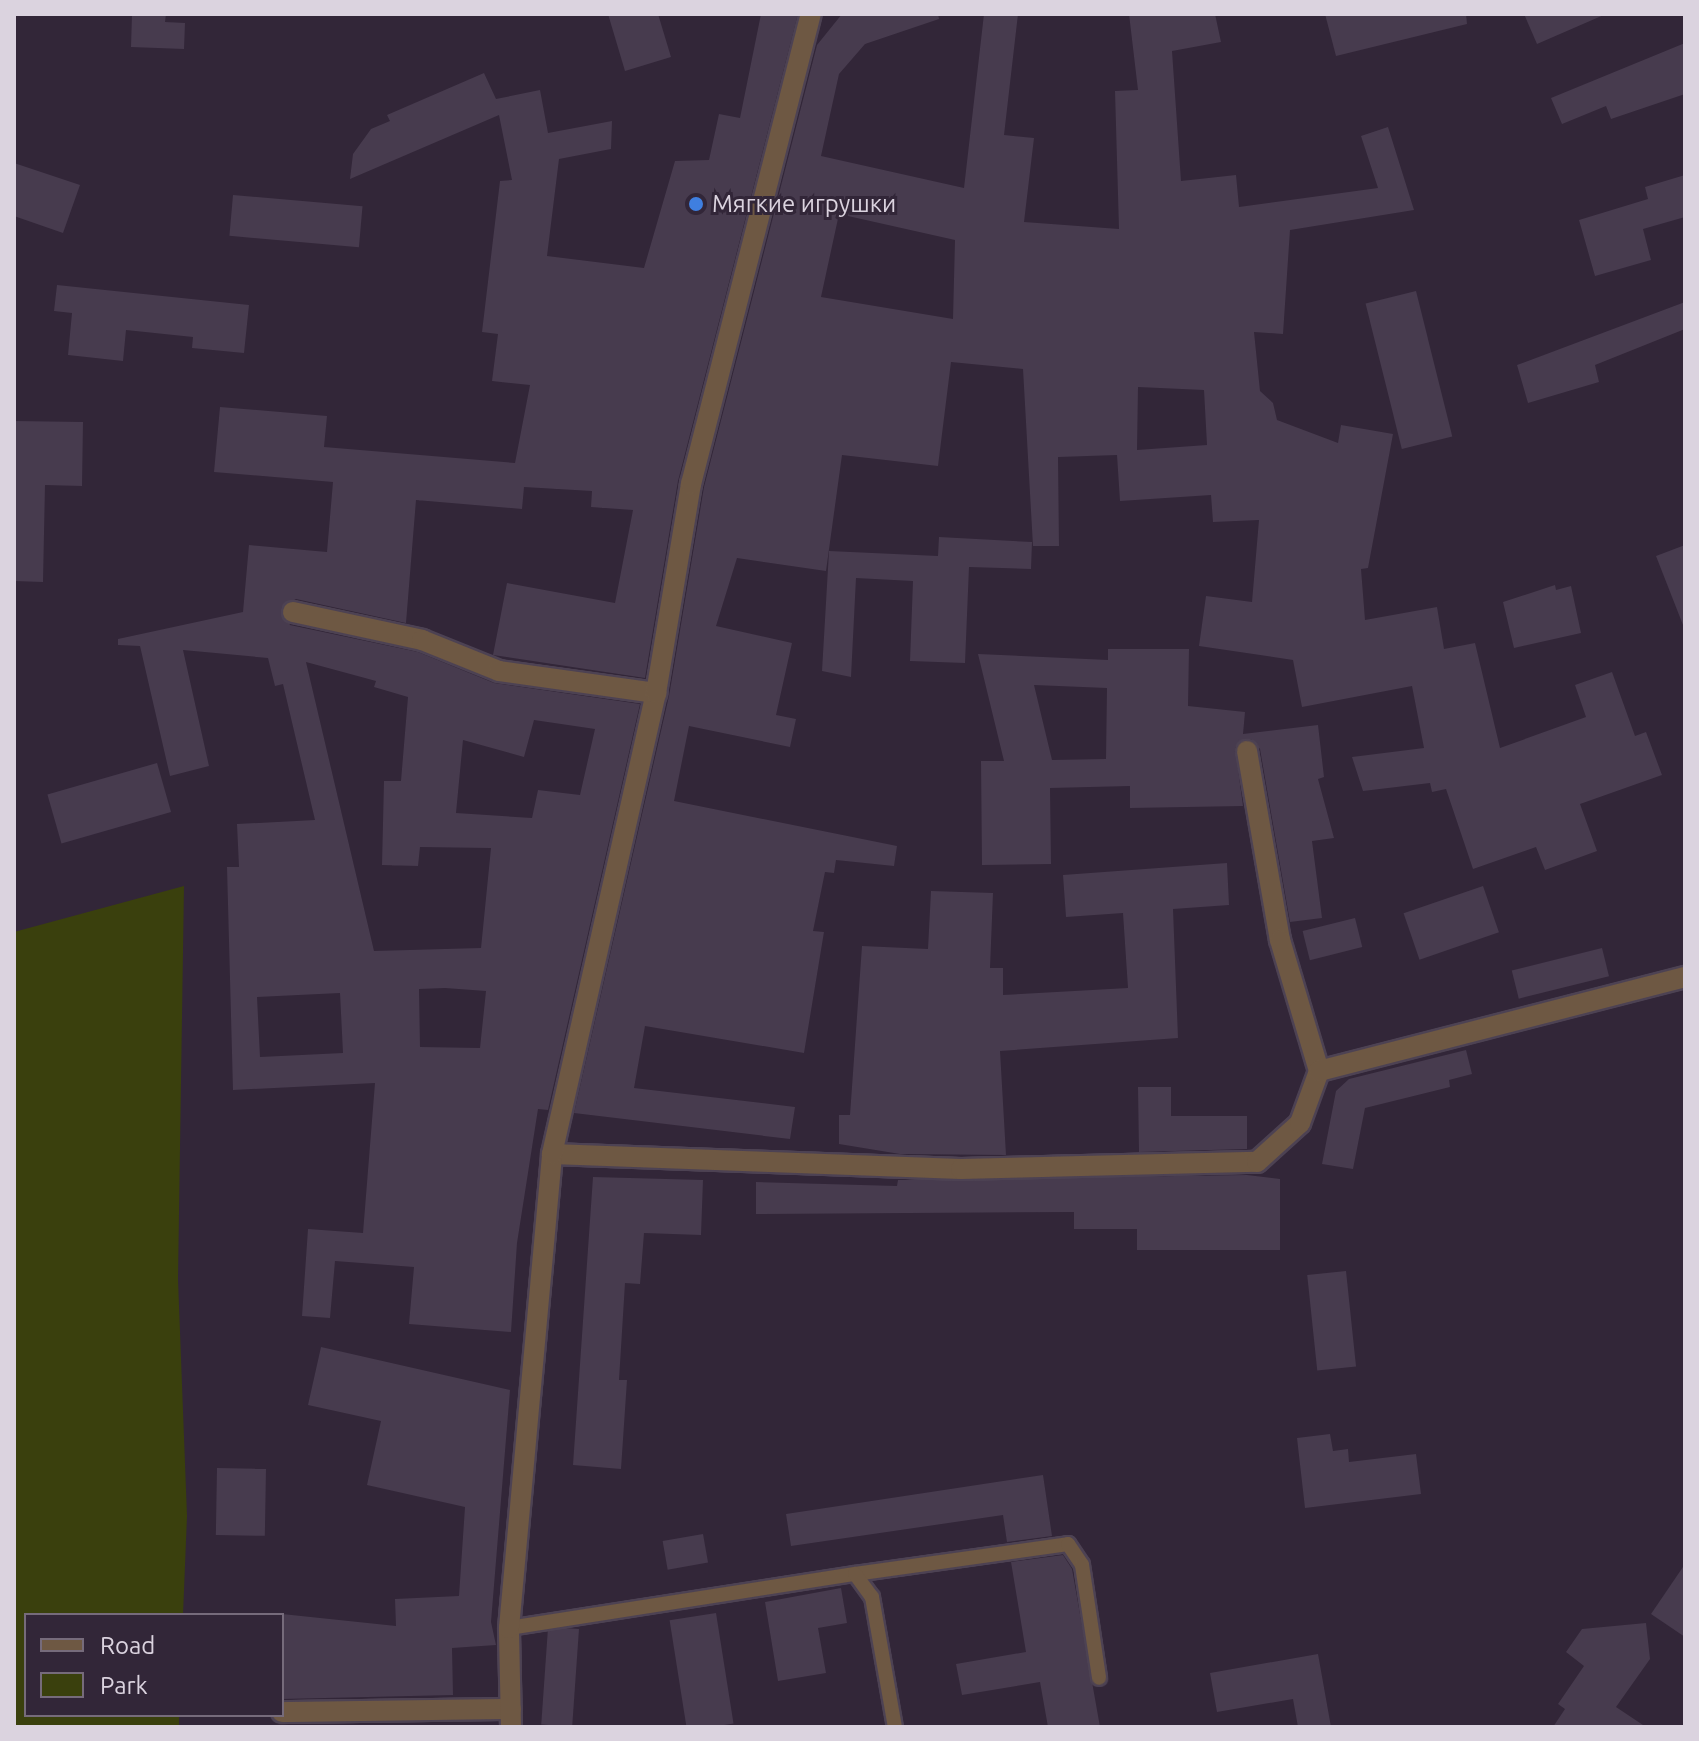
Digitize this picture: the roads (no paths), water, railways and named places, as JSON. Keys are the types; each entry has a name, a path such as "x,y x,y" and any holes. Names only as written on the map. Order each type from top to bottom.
{"street":[{"path":"284,1712 511,1718 509,1628 552,1154 656,693 691,484 811,14"},
{"path":"293,612 422,640 499,671 656,693"},
{"path":"552,1154 961,1169 1257,1162 1300,1123 1319,1071 1280,940 1247,751"},
{"path":"1319,1071 1685,977"}],"lane":[{"path":"509,1628 1068,1544 1082,1565 1099,1678"},
{"path":"855,1574 872,1597 895,1727"}],"place":[{"name":"Мягкие игрушки","path":"696,204"}]}
